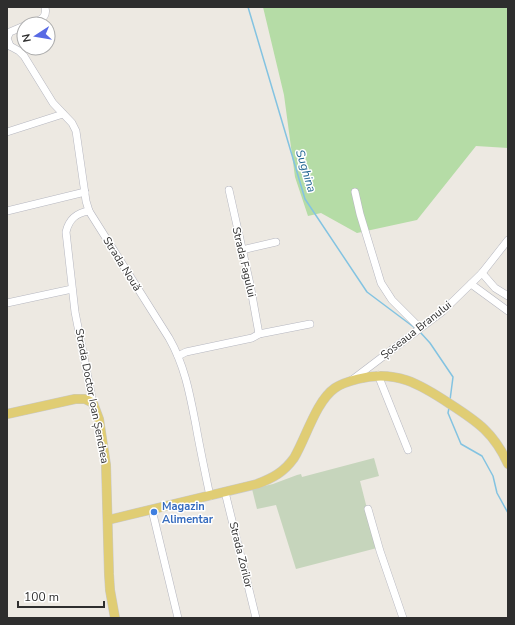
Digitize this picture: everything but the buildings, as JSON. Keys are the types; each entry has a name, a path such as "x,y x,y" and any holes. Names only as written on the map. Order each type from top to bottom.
{"main road":[{"name":"Șoseaua Branului","path":"108,520 266,481 285,470 298,451 324,399 336,388 352,380 378,375 404,379 426,388 453,406 488,432 500,447 508,464"},
{"path":"7,414 75,399 85,399 93,403"},
{"name":"Strada Doctor Ioan Șenchea","path":"93,403 100,425 106,465 109,574 115,618"}],"street":[{"path":"9,47 7,38 10,32 16,29"},
{"name":"Strada Nouă","path":"9,47 19,51 24,56 53,102 72,123 76,131 89,211 169,338 178,356 189,387 210,496"},
{"path":"7,132 63,114"},
{"name":"Strada Fagului","path":"229,190 259,334"},
{"path":"7,211 85,192"},
{"path":"355,192 358,209 381,283 392,300 420,328"},
{"name":"Strada Doctor Ioan Șenchea","path":"89,211 81,212 74,216 67,226 66,239 77,320 93,403"},
{"name":"Șoseaua Branului","path":"352,380 443,311 482,274 508,240"},
{"path":"242,250 276,242"},
{"path":"482,274 495,288 508,296"},
{"path":"471,284 508,311"},
{"path":"7,303 72,289"},
{"path":"178,356 186,352 252,338 259,334 310,324"},
{"path":"378,375 408,450"},
{"name":"Strada Zorilor","path":"225,492 256,618"},
{"path":"368,509 380,551 403,618"},
{"path":"152,510 178,618"}],"green space":[{"path":"263,7 508,7 508,148 476,146 417,220 357,233 321,213 308,216 295,177 284,95"},
{"path":"374,458 379,476 360,481 377,548 296,569 276,505 257,509 252,489 273,484 297,475 301,474 302,477"}],"waterway":[{"name":"Sughina","path":"248,7 305,199 367,292 415,328"},
{"name":"Sughina","path":"420,332 430,343 453,377 450,400"},
{"name":"Sughina","path":"449,408 448,413 461,444 482,456 493,476 497,493 508,513"}],"place":[{"name":"Magazin Alimentar","path":"154,512"}]}
